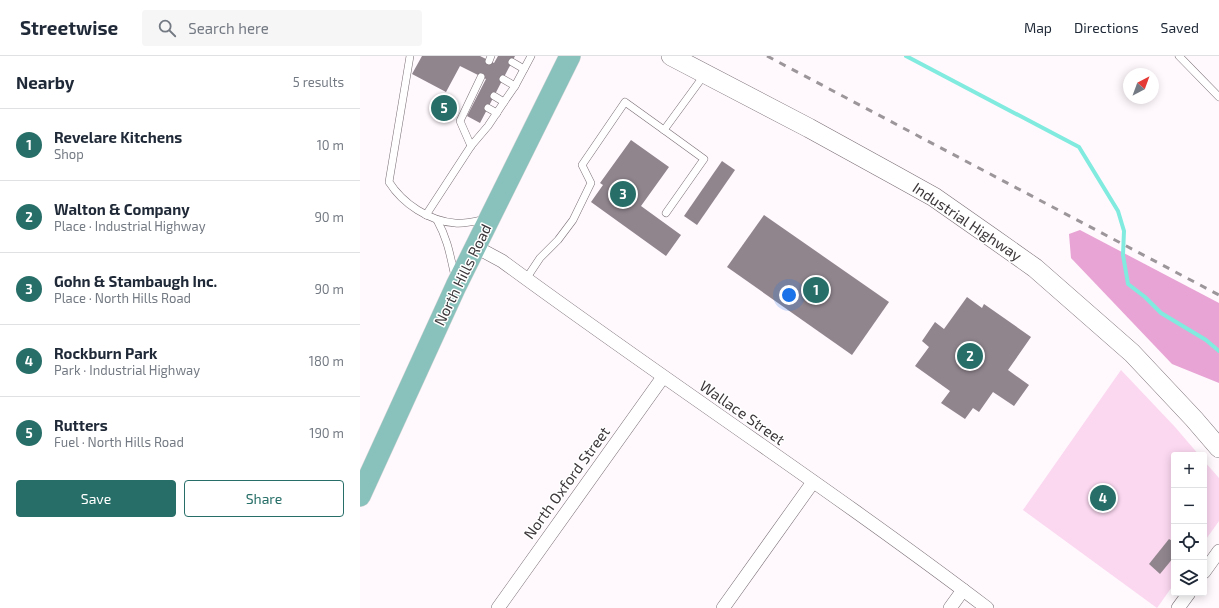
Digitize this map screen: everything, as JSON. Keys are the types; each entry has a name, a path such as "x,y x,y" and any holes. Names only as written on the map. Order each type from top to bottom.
{"main road":[{"name":"North Hills Road","path":"360,496 456,286 570,56"}],"street":[{"name":"Industrial Highway","path":"671,56 809,128 934,197 1035,268 1132,353 1219,448"},
{"name":"Wallace Street","path":"476,247 502,261 663,377 813,482 987,608"},
{"name":"North Oxford Street","path":"498,608 663,377"},
{"path":"724,608 813,482"},
{"path":"1207,568 1219,550"},
{"path":"950,608 963,590"},
{"path":"1178,608 1187,596"}],"lane":[{"path":"410,56 389,182 395,193 404,201 437,220 456,224 490,217"},
{"path":"426,215 471,146 488,126 515,86 531,56"},
{"path":"1179,56 1219,97"},
{"path":"512,62 524,69"},
{"path":"664,130 705,74"},
{"path":"471,146 460,121 473,100 479,87 481,77"},
{"path":"503,79 515,86"},
{"path":"494,96 504,102"},
{"path":"526,279 540,258 558,240 573,220 592,183 582,164 625,102 704,159 666,213"},
{"path":"488,108 497,113"},
{"path":"437,220 445,234 449,247 456,286"}],"shaded area":[{"path":"1080,230 1219,303 1219,383 1172,364 1071,258 1069,234"},
{"path":"1121,370 1196,452 1171,452 1171,588 1157,608 1023,510"},
{"path":"1207,464 1219,478 1219,521 1207,538"}],"building":[{"path":"422,56 480,56 494,63 498,56 515,56 480,123 467,116 486,79 460,66 446,92 412,74"},
{"path":"631,140 669,167 641,206 681,235 666,256 591,202 603,185 600,183"},
{"path":"722,161 735,170 697,225 684,216"},
{"path":"764,215 889,302 852,355 727,267"},
{"path":"967,297 982,308 984,304 1031,337 1008,370 1029,385 1014,406 993,392 979,412 973,408 965,419 941,403 950,391 915,366 929,347 922,341 935,322 944,329"},
{"path":"1169,539 1171,540 1171,561 1160,574 1149,564"}],"waterway":[{"path":"906,56 1079,147 1118,211 1124,231 1123,255 1128,284 1145,297 1161,313 1206,340 1219,351"}],"railway":[{"path":"767,56 1219,295"}],"place":[{"name":"Rutters","path":"444,108"},
{"name":"Gohn & Stambaugh Inc.","path":"623,194"},
{"name":"Revelare Kitchens","path":"816,290"},
{"name":"Walton & Company","path":"970,356"},
{"name":"Rockburn Park","path":"1103,498"}]}
